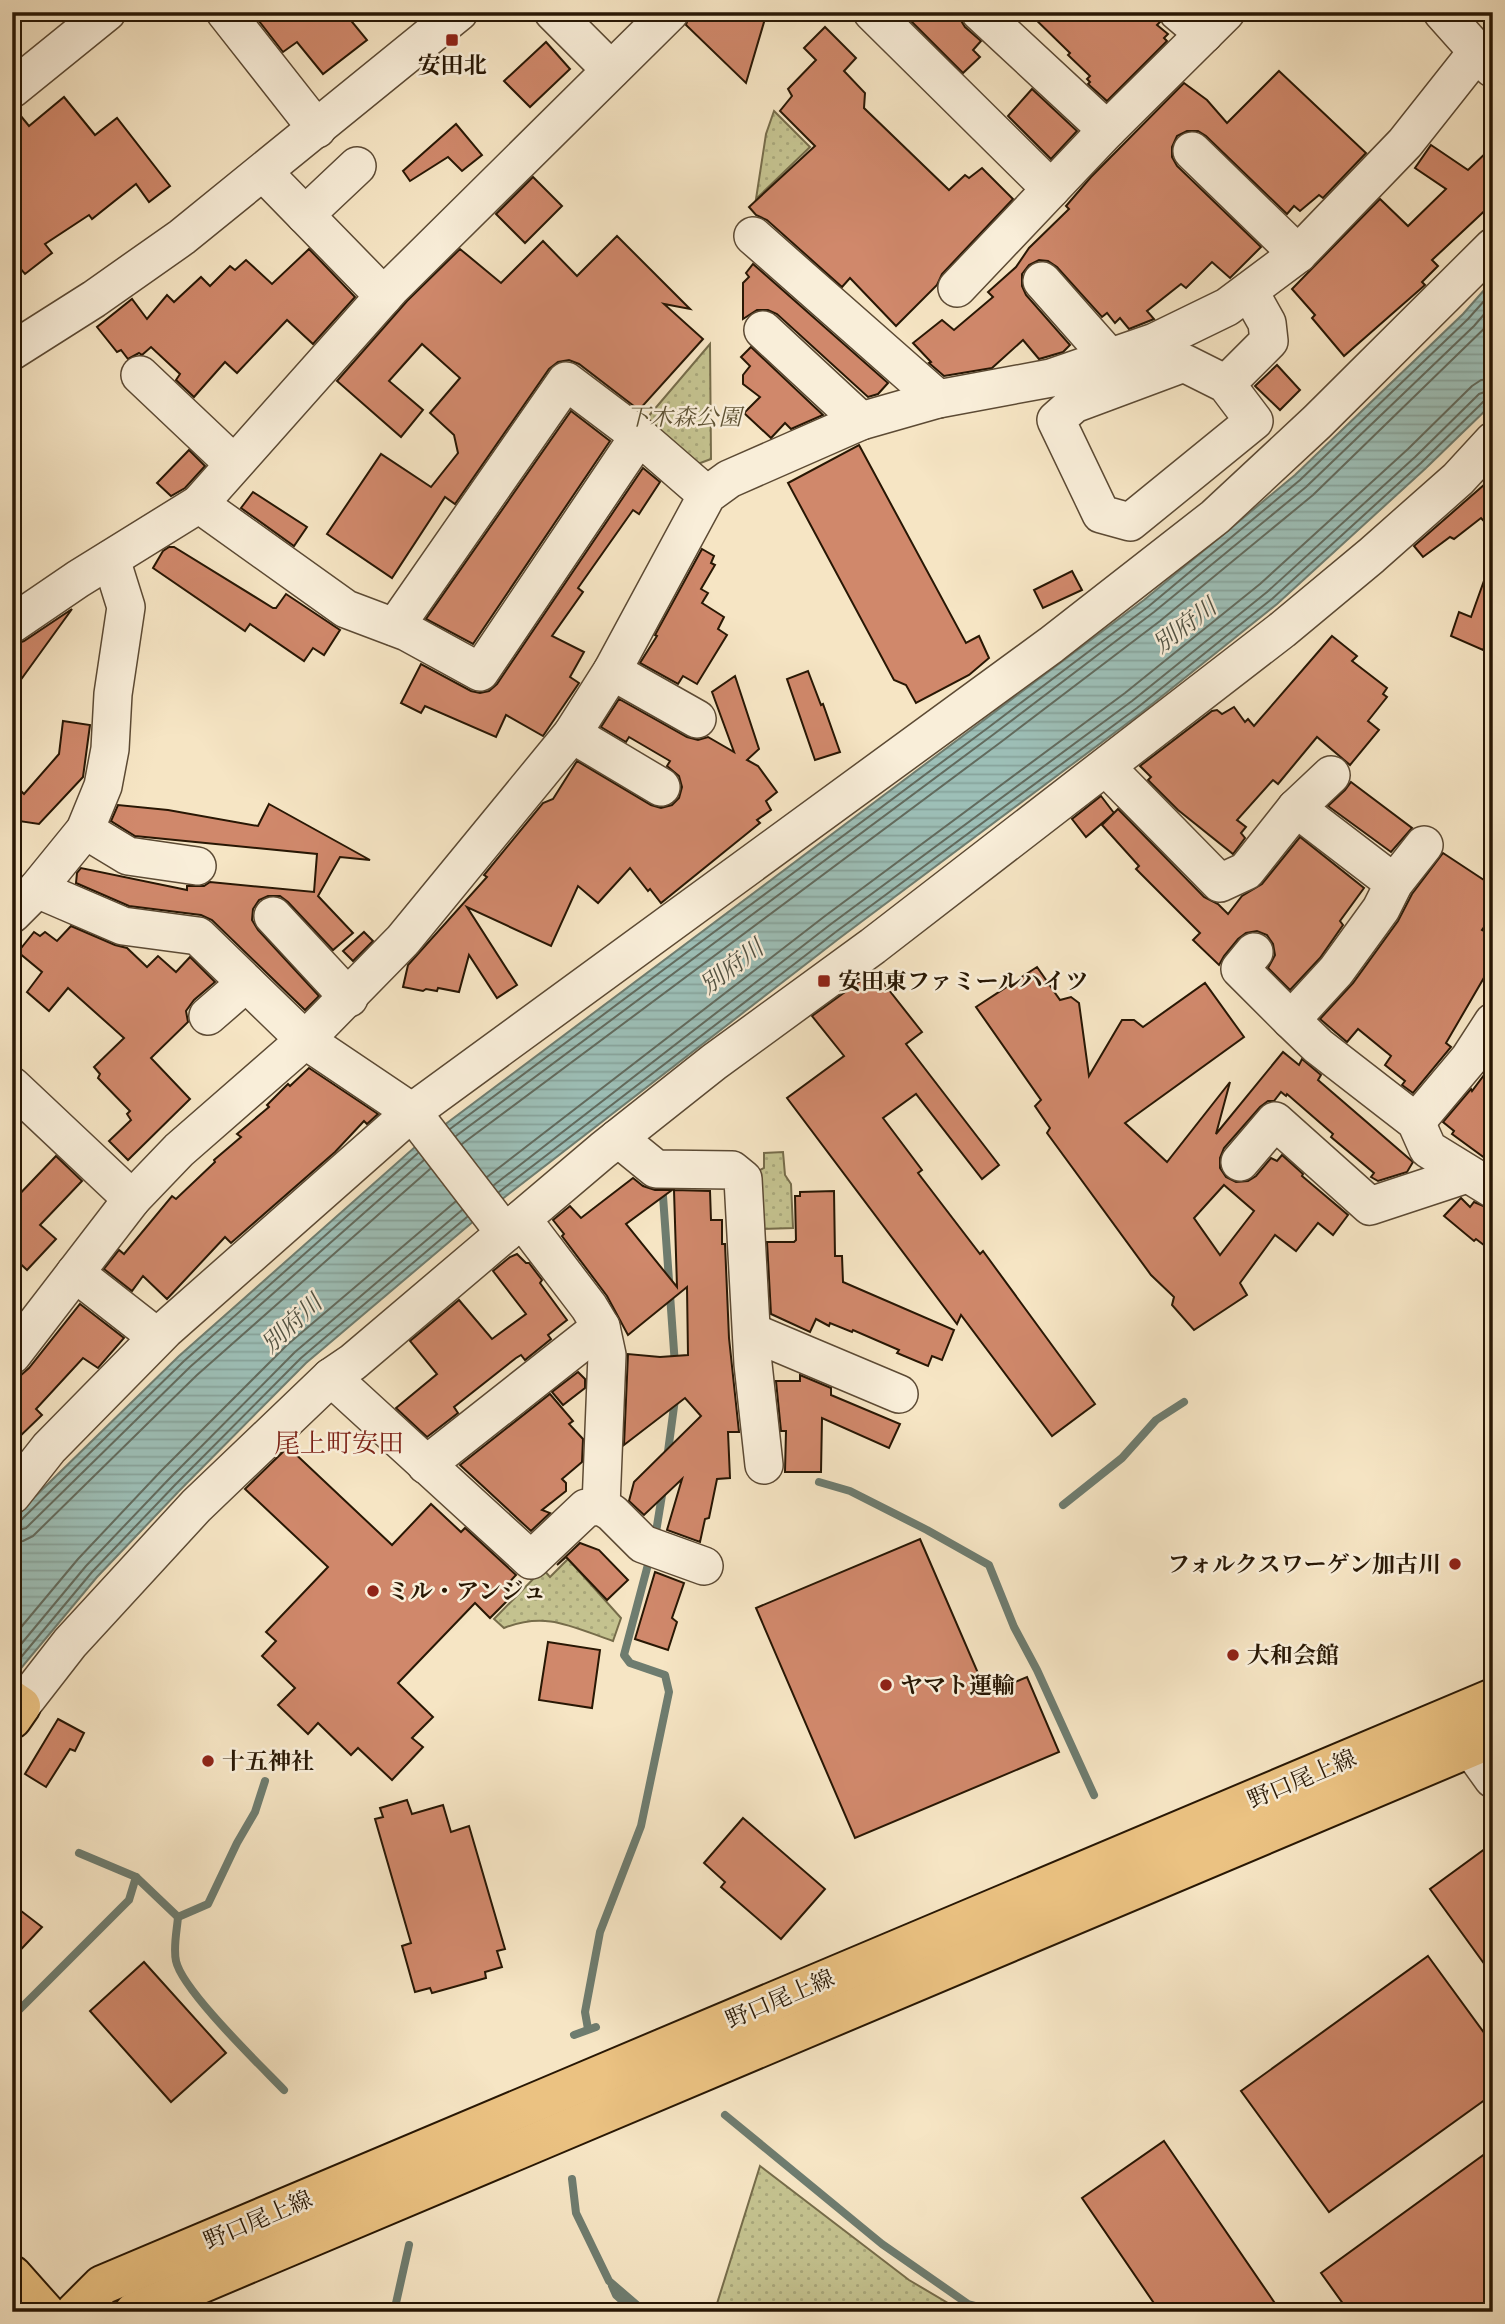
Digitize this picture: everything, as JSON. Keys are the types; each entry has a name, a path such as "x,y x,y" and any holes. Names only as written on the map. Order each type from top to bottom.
{"main road":[{"name":"野口尾上線","path":"75,2312 102,2285 1493,1699"},
{"name":"野口尾上線","path":"134,2312 1481,1743"},
{"path":"12,2275 45,2312"}],"street":[{"path":"19,71 107,12"},
{"path":"225,12 317,129"},
{"path":"12,351 160,253 459,12"},
{"path":"553,12 611,70"},
{"path":"12,624 199,504 384,296 670,12"},
{"path":"872,12 1051,189"},
{"path":"980,12 1107,130"},
{"path":"18,1337 75,1273 132,1199 179,1150 305,1040 403,940 572,734 612,671 707,495 729,479 861,421 938,399 1051,378 1155,342 1215,313 1250,291 1298,254 1485,60 1442,12"},
{"path":"957,288 1107,130 1203,19"},
{"path":"1192,151 1298,254"},
{"path":"305,215 357,166"},
{"path":"263,172 384,296"},
{"path":"753,236 843,304 938,399"},
{"path":"12,1494 50,1448 157,1337 412,1112 1051,645 1215,517 1317,422 1493,247"},
{"path":"1042,281 1110,358"},
{"path":"1226,384 1269,341 1267,323 1250,291"},
{"path":"763,330 861,421"},
{"path":"1184,363 1226,384 1254,421 1130,522 1101,514 1056,420 1074,404 1184,363"},
{"path":"140,375 234,464"},
{"path":"395,627 566,381 639,436 707,495"},
{"path":"199,504 346,609 395,627 480,672 639,436"},
{"path":"15,1708 70,1643 196,1506 331,1377 353,1362 618,1138 714,1062 873,946 1282,630 1458,479 1493,441"},
{"path":"111,559 126,607 113,694 110,749 103,786 85,830 25,902 123,926 198,936 305,1040 412,1112 589,1307 601,1327 607,1355 601,1506"},
{"path":"612,671 697,719"},
{"path":"572,734 661,787"},
{"path":"1106,766 1220,884 1246,872 1296,808 1331,775"},
{"path":"1296,808 1394,884"},
{"path":"85,830 128,856 197,866"},
{"path":"1291,1020 1336,971 1381,909 1394,884 1424,845"},
{"path":"273,916 349,998"},
{"path":"1254,952 1240,969 1318,1046 1416,1122 1428,1149 1480,1182"},
{"path":"208,1016 246,983"},
{"path":"1416,1122 1469,1059 1493,1022"},
{"path":"12,1086 132,1199"},
{"path":"1240,1162 1275,1121 1370,1206 1480,1182"},
{"path":"618,1138 656,1169 732,1170 743,1179 751,1332 764,1465"},
{"path":"75,1273 157,1337"},
{"path":"426,1465 601,1327"},
{"path":"751,1332 899,1394"},
{"path":"331,1377 530,1560 586,1508 601,1506 654,1548 704,1564"},
{"path":"1481,1743 1493,1779"}],"green space":[{"path":"774,111 810,147 756,199 766,134"},
{"name":"下木森公園","path":"710,344 711,459 695,465 647,418"},
{"path":"783,1152 785,1175 791,1184 793,1228 758,1229 756,1172 764,1168 764,1153"},
{"path":"568,1559 621,1618 613,1641 559,1623 533,1621 504,1628 494,1619 543,1569 550,1577"},
{"path":"760,2166 909,2280 963,2312 717,2312 715,2310"}],"water":[{"name":"別府川","path":"1493,280 1493,403 1426,468 1277,604 1141,713 841,937 475,1220 306,1363 97,1577 12,1679 12,1519 179,1356 415,1147 1144,600 1295,475 1463,314"}],"building":[{"path":"252,12 344,12 367,40 323,74 297,42 283,52"},
{"path":"690,12 767,12 746,83 686,25"},
{"path":"902,12 960,12 960,19 965,27 981,41 973,50 980,57 963,73"},
{"path":"1028,12 1158,12 1160,22 1157,25 1168,34 1164,38 1167,41 1107,101 1088,84 1090,82 1087,79 1090,76 1068,55 1070,53"},
{"path":"825,27 856,58 844,71 865,93 864,108 949,190 965,175 969,178 982,168 1013,199 942,274 937,285 896,326 850,278 842,287 749,207 815,146 780,111 792,96 788,89 816,60 804,48"},
{"path":"546,42 570,69 530,107 504,81"},
{"path":"1279,71 1366,153 1323,198 1319,195 1300,211 1294,206 1287,214 1206,136 1198,131 1187,131 1177,136 1172,147 1172,157 1177,166 1261,247 1230,278 1212,262 1186,288 1181,284 1147,311 1154,319 1129,329 1120,318 1115,323 1107,313 1102,317 1057,267 1048,261 1039,260 1029,265 1022,274 1022,286 1026,295 1070,345 1063,352 1039,359 1023,340 992,368 944,376 913,343 942,320 954,330 993,297 988,292 1016,267 1029,248 1069,209 1066,206 1091,177 1184,83 1207,100 1227,123"},
{"path":"1032,89 1077,131 1051,159 1008,116"},
{"path":"64,97 95,135 117,118 170,186 149,202 136,184 92,219 89,215 45,244 52,253 25,274 12,259 12,110 16,110 29,126"},
{"path":"456,124 482,155 462,171 448,157 410,181 403,171"},
{"path":"1431,145 1468,170 1493,146 1493,203 1432,260 1438,266 1422,282 1425,285 1344,356 1312,318 1315,315 1292,289 1380,199 1408,226 1446,189 1415,168"},
{"path":"533,177 562,206 525,243 496,214"},
{"path":"617,236 690,309 664,304 703,339 639,410 579,364 569,360 558,362 549,369 455,504 445,497 392,578 327,534 381,454 431,487 458,453 454,435 430,413 460,378 422,344 389,381 423,410 401,437 337,381 407,301 460,249 501,283 543,241 577,276"},
{"path":"309,249 355,297 313,344 287,320 237,373 225,362 194,397 176,380 180,374 151,347 142,355 139,353 128,359 121,350 117,352 97,327 132,299 147,319 167,295 174,302 201,277 210,286 230,266 235,270 246,260 272,284"},
{"path":"753,264 888,383 878,394 868,397 777,314 768,310 757,310 743,319 743,283 749,277 746,273"},
{"path":"751,347 823,415 791,429 785,423 771,438 744,413 760,397 743,384 743,375 750,366 741,357"},
{"path":"1277,365 1300,390 1280,410 1255,386"},
{"path":"571,411 610,441 473,644 426,619"},
{"path":"859,445 966,643 979,636 989,658 969,675 916,703 906,685 894,680 788,483"},
{"path":"189,450 205,466 185,488 171,496 157,483"},
{"path":"643,468 660,482 639,514 633,510 578,588 583,592 552,636 584,652 570,677 579,683 543,736 506,715 496,737 425,706 421,713 401,703 421,664 471,691 489,691 497,684"},
{"path":"1493,477 1493,531 1481,518 1454,539 1450,537 1423,557 1414,546"},
{"path":"253,492 307,527 294,546 241,508"},
{"path":"174,547 273,608 276,608 286,594 340,630 324,655 313,648 304,661 250,624 245,631 153,568 163,551"},
{"path":"702,549 714,556 711,563 715,565 701,589 708,593 702,603 724,617 718,629 727,635 697,684 683,676 678,684 640,663"},
{"path":"1490,564 1493,564 1493,630 1483,650 1451,636 1459,612 1471,617"},
{"path":"1072,571 1082,590 1043,608 1034,590"},
{"path":"72,609 12,692 12,645 24,641"},
{"path":"1332,636 1357,656 1352,661 1387,688 1383,694 1387,697 1368,721 1379,730 1350,765 1317,737 1278,784 1273,780 1237,820 1246,827 1241,833 1245,838 1233,854 1178,810 1148,780 1151,777 1140,766 1212,711 1217,710 1222,714 1234,707 1245,722 1248,719 1254,726"},
{"path":"808,671 840,752 815,760 787,679"},
{"path":"735,676 759,749 747,760 758,766 777,792 766,801 771,810 757,820 760,823 661,903 630,868 598,903 578,886 551,946 467,907 517,985 497,998 469,955 459,992 438,988 437,991 423,991 403,987 408,965 487,877 484,875 543,803 553,799 577,761 651,805 661,808 672,805 679,798 682,787 679,776 667,766 670,761 629,737 626,742 601,727 619,699 687,737 698,740 708,737 734,752 712,692"},
{"path":"63,721 90,725 83,777 39,824 12,820 12,803 22,792 24,794 59,754"},
{"path":"1351,782 1412,828 1391,852 1328,806"},
{"path":"1101,796 1114,813 1086,837 1072,819"},
{"path":"269,804 370,860 340,857 318,896 353,933 333,950 280,896 268,896 259,900 253,909 252,920 258,930 319,996 305,1010 212,920 201,915 129,906 76,883 77,873 81,868 187,890 187,886 204,886 210,882 314,892 317,854 135,836 111,821 118,805 168,810 258,826"},
{"path":"1118,809 1204,897 1218,904 1228,914 1242,896 1262,884 1300,837 1364,888 1340,921 1343,925 1320,958 1290,990 1268,968 1275,955 1273,944 1267,935 1257,931 1246,933 1238,939 1219,965 1193,940 1200,933 1136,869 1139,866 1102,825"},
{"path":"1443,853 1493,886 1493,915 1482,930 1493,936 1493,981 1485,976 1446,1043 1451,1047 1413,1093 1402,1085 1405,1081 1385,1065 1391,1056 1358,1029 1347,1042 1320,1019 1353,983 1398,921 1412,894"},
{"path":"71,926 127,948 147,967 158,956 176,972 190,957 215,982 194,1000 186,1011 188,1022 151,1058 190,1099 128,1160 109,1141 131,1120 127,1114 130,1111 98,1078 100,1074 94,1067 124,1038 68,988 49,1011 27,992 42,972 18,952 34,932 40,936 45,932 57,941"},
{"path":"364,932 373,941 353,961 343,951"},
{"path":"1037,967 1060,1000 1071,997 1079,1003 1089,1076 1122,1020 1134,1020 1143,1027 1205,983 1244,1037 1125,1123 1167,1162 1230,1082 1216,1134 1283,1052 1299,1065 1302,1059 1321,1075 1318,1080 1413,1162 1407,1172 1378,1181 1371,1177 1374,1173 1331,1137 1333,1134 1287,1094 1286,1096 1281,1092 1274,1101 1268,1101 1260,1107 1224,1148 1220,1168 1226,1177 1236,1182 1248,1181 1256,1176 1271,1158 1277,1161 1282,1155 1348,1215 1333,1235 1318,1223 1296,1251 1275,1235 1240,1283 1247,1295 1194,1330 1172,1305 1174,1297 1151,1275 1047,1133 1050,1128 1035,1106 1041,1100 976,1007","holes":["1224,1185 1254,1211 1220,1255 1194,1218"]},
{"path":"874,971 922,1032 906,1044 999,1165 982,1179 916,1094 883,1118 922,1170 918,1173 980,1254 983,1251 1095,1404 1052,1436 961,1315 957,1324 787,1098 844,1056 812,1016"},
{"path":"1493,1063 1493,1164 1452,1134 1454,1131 1443,1122"},
{"path":"309,1068 378,1114 367,1124 364,1121 335,1152 231,1243 225,1237 167,1299 143,1276 132,1291 104,1269 119,1250 124,1254 172,1196 176,1199 241,1137 237,1134 269,1107 267,1105 288,1084 290,1086"},
{"path":"56,1156 82,1181 40,1225 56,1239 27,1270 12,1256 12,1202"},
{"path":"633,1178 643,1186 655,1190 672,1190 626,1224 677,1287 674,1190 710,1191 711,1220 722,1220 729,1338 739,1432 728,1432 730,1478 717,1479 709,1518 705,1519 700,1542 667,1530 682,1479 644,1515 629,1501 634,1482 701,1416 685,1398 624,1445 628,1354 660,1357 688,1355 687,1287 628,1335 607,1296 553,1220 570,1206 581,1218"},
{"path":"834,1191 835,1256 842,1256 843,1282 954,1330 942,1360 932,1356 928,1366 853,1330 852,1332 830,1323 829,1326 816,1319 810,1332 771,1314 767,1242 796,1240 795,1196 800,1196 800,1192"},
{"path":"1461,1198 1470,1207 1474,1202 1493,1210 1487,1219 1493,1223 1493,1252 1476,1239 1474,1241 1444,1216"},
{"path":"517,1254 529,1263 542,1280 540,1283 567,1320 548,1335 551,1339 525,1360 521,1355 516,1358 454,1407 458,1413 427,1437 396,1408 437,1374 410,1341 459,1300 492,1339 526,1314 493,1271"},
{"path":"80,1304 124,1338 98,1368 83,1358 36,1409 42,1415 12,1444 12,1383 29,1368"},
{"path":"578,1372 585,1379 585,1388 563,1405 552,1392"},
{"path":"800,1375 831,1388 831,1395 900,1424 889,1448 822,1418 821,1472 785,1472 786,1431 781,1431 776,1381 800,1381"},
{"path":"550,1394 573,1421 569,1424 583,1439 582,1462 562,1479 566,1483 566,1491 542,1510 550,1513 531,1531 460,1465"},
{"name":"ミル・アンジュ","path":"288,1447 392,1545 431,1504 461,1532 465,1528 516,1575 503,1589 511,1597 490,1618 475,1603 398,1683 433,1717 412,1738 423,1747 392,1780 358,1748 351,1755 318,1723 308,1734 278,1705 295,1688 262,1656 276,1641 266,1632 328,1567 245,1489"},
{"name":"ヤマト運輸","path":"920,1539 987,1694 1027,1677 1059,1752 855,1838 756,1608"},
{"path":"580,1543 599,1550 628,1580 607,1600 566,1557 557,1565"},
{"path":"655,1572 684,1583 672,1618 677,1622 668,1650 635,1639"},
{"path":"548,1642 600,1650 592,1708 539,1700"},
{"path":"58,1719 84,1733 75,1751 70,1749 46,1787 25,1774"},
{"path":"407,1800 412,1814 443,1805 451,1832 469,1826 505,1949 497,1951 502,1967 485,1972 486,1978 432,1993 430,1988 415,1992 402,1946 411,1943 375,1819 383,1817 380,1808"},
{"path":"743,1818 825,1889 781,1939 721,1887 725,1882 704,1863"},
{"path":"1493,1843 1493,1976 1430,1889"},
{"path":"12,1904 42,1927 12,1959"},
{"path":"1428,1956 1493,2045 1493,2094 1329,2212 1241,2091"},
{"path":"144,1962 226,2053 171,2102 90,2011"},
{"path":"1164,2141 1281,2312 1160,2312 1082,2198"},
{"path":"1493,2148 1493,2312 1349,2312 1321,2273"}],"waterway":[{"path":"662,1182 675,1365"},
{"path":"667,1459 675,1399"},
{"path":"1063,1505 1122,1458 1156,1420 1184,1402"},
{"path":"819,1482 850,1491 989,1565 1014,1627 1037,1670 1094,1795"},
{"path":"655,1538 663,1489"},
{"path":"588,2029 585,2012 600,1932 641,1826 669,1692 665,1675 630,1663 624,1655 650,1557"},
{"path":"79,1853 136,1877 178,1917 208,1904 255,1812 265,1781"},
{"path":"12,2017 129,1900 136,1877"},
{"path":"178,1917 175,1956 181,1974 207,2008 284,2090"},
{"path":"574,2035 596,2027"},
{"path":"725,2115 882,2244 968,2304 999,2312"},
{"path":"572,2179 576,2213 609,2281 645,2312"},
{"path":"394,2312 409,2245"},
{"path":"612,2286 616,2295 635,2312"}],"place":[{"name":"安田北","path":"452,40"},
{"name":"安田東ファミールハイツ","path":"824,981"},
{"name":"フォルクスワーゲン加古川","path":"1455,1564"},
{"name":"ミル・アンジュ","path":"373,1591"},
{"name":"大和会館","path":"1233,1655"},
{"name":"ヤマト運輸","path":"886,1685"},
{"name":"十五神社","path":"208,1761"}],"district":[{"name":"尾上町安田","path":"339,1443"}]}
